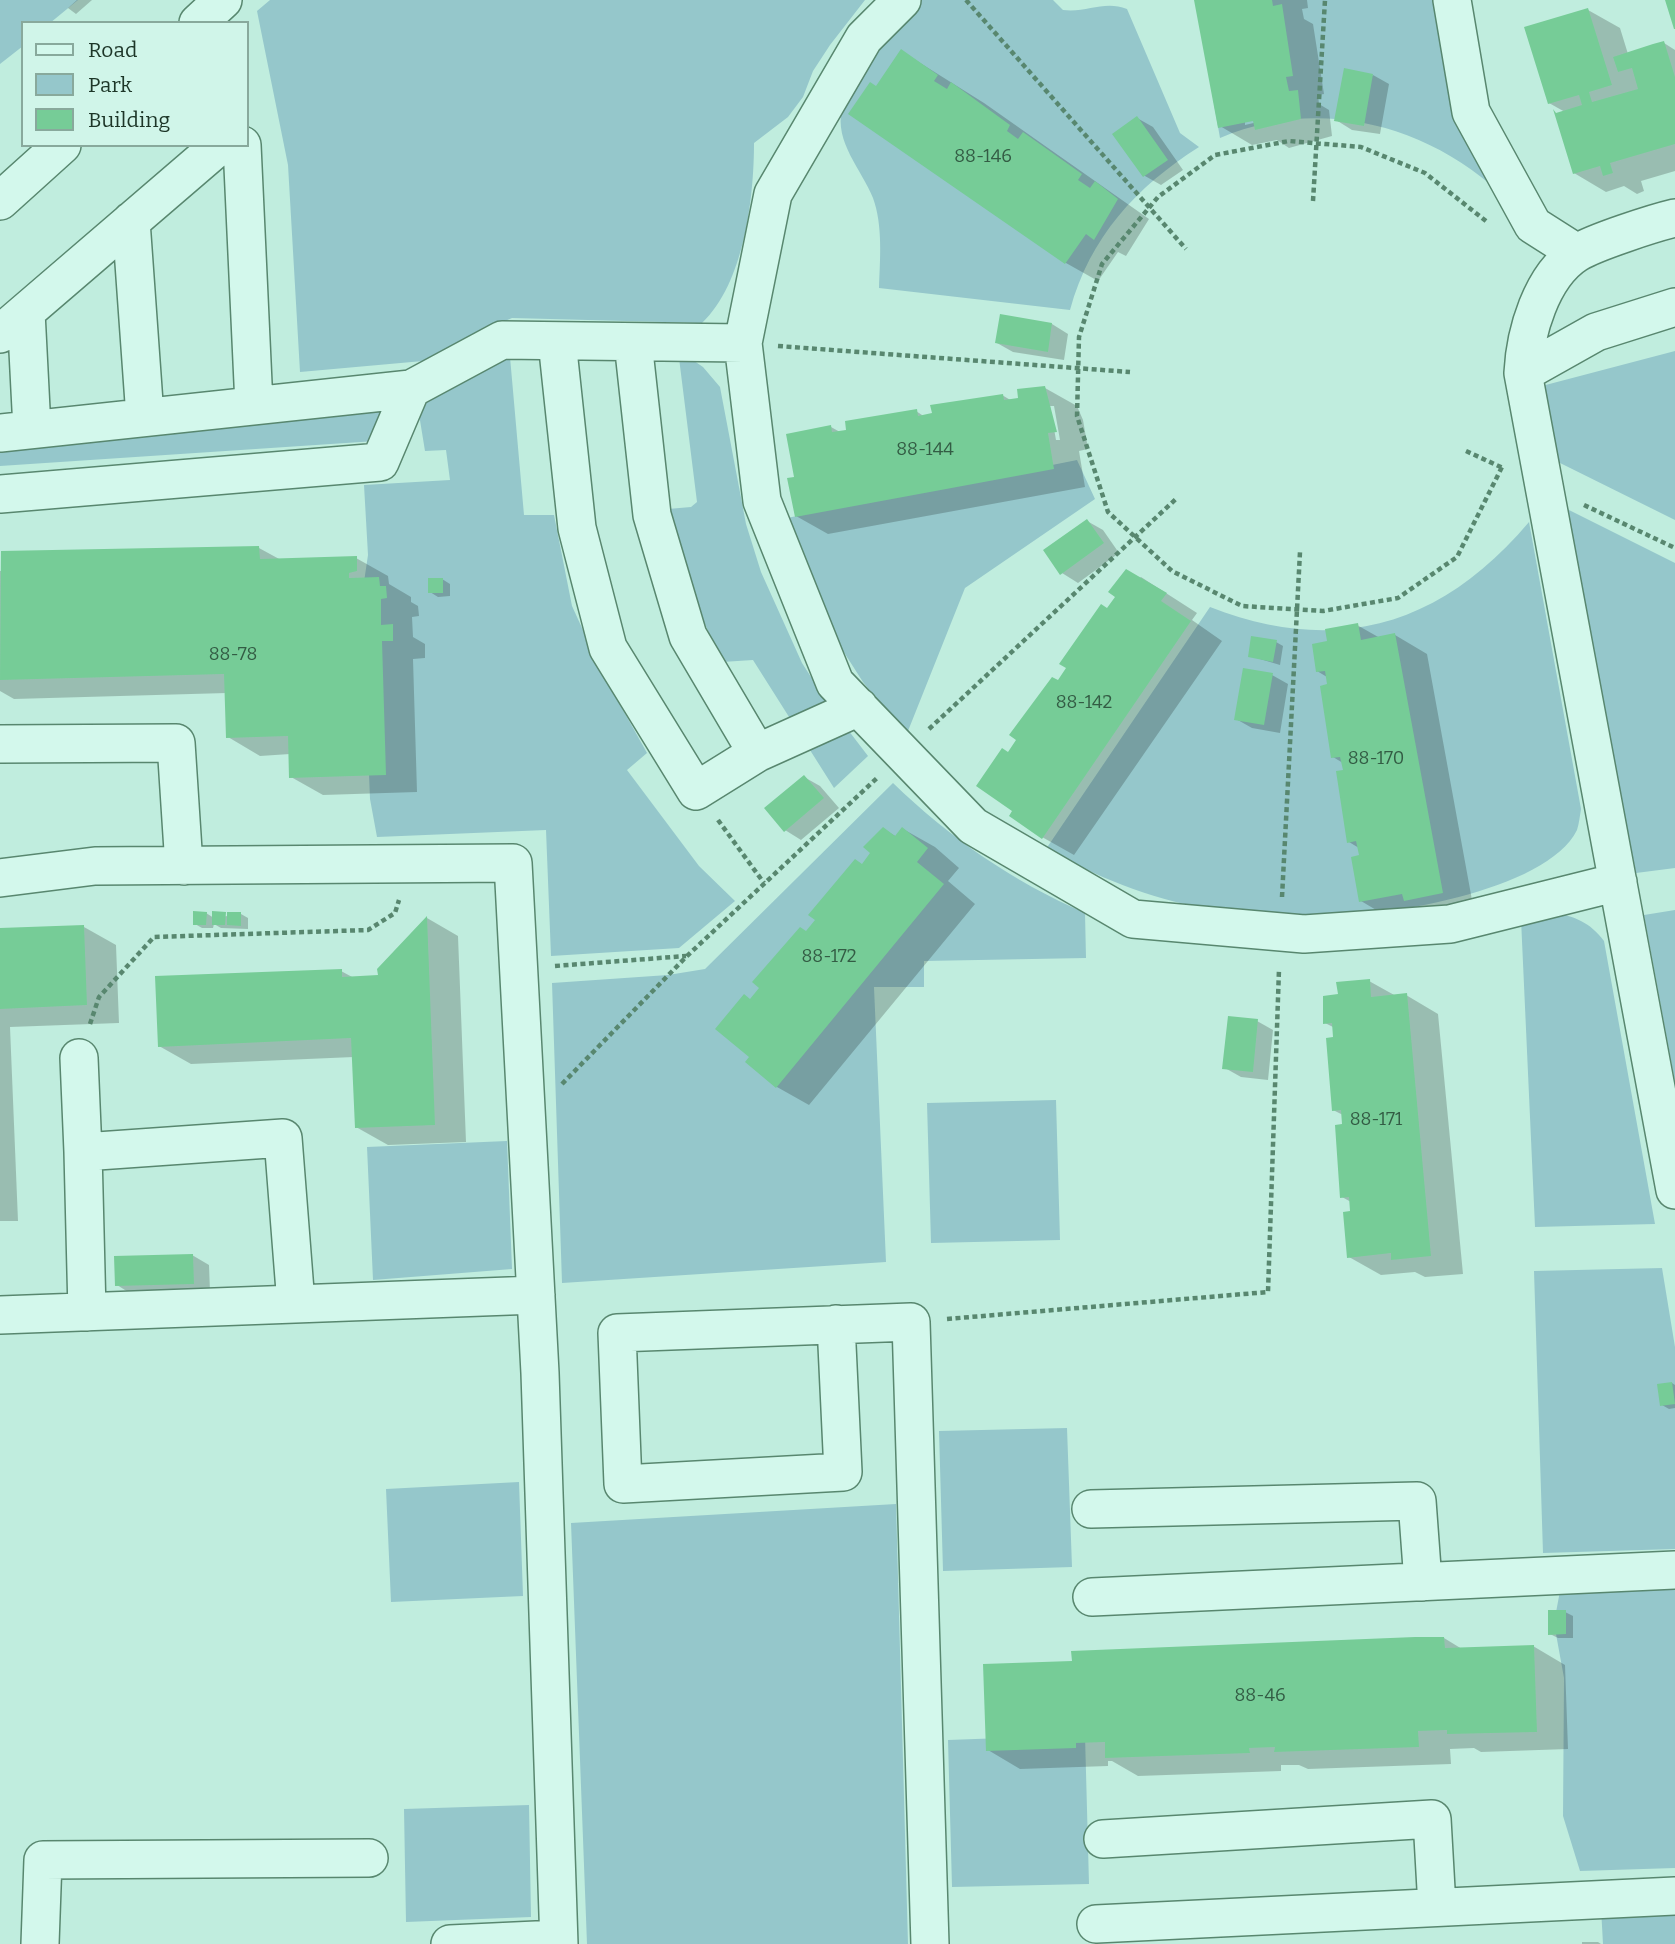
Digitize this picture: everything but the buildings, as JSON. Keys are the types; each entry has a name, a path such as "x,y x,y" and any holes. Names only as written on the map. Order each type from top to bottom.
{"lane":[{"path":"200,21 223,0"},
{"path":"902,0 864,38 773,194 743,343 762,500 835,683 973,826 1133,919 1304,934 1450,924 1618,882"},
{"path":"1452,0 1471,112 1533,225 1577,253"},
{"path":"0,201 60,147"},
{"path":"218,147 13,323 16,431 411,389 502,340 743,343"},
{"path":"242,147 254,405"},
{"path":"1675,218 1577,253 1551,279 1525,343 1523,373 1618,882 1669,1128 1675,1189"},
{"path":"131,221 145,417"},
{"path":"1523,373 1596,332 1675,307"},
{"path":"556,341 577,528 608,648 696,791 757,753 859,707"},
{"path":"633,342 652,515 688,636 757,753"},
{"path":"0,494 380,463 411,389"},
{"path":"0,744 176,743 184,866"},
{"path":"0,878 94,866 513,863 536,1295 559,1942 450,1944"},
{"path":"79,1058 88,1312"},
{"path":"83,1152 283,1138 296,1304"},
{"path":"0,1315 536,1295"},
{"path":"836,1324 843,1472 623,1484 617,1333 836,1324 911,1322 930,1944"},
{"path":"1091,1509 1417,1501 1423,1582"},
{"path":"1092,1597 1675,1570"},
{"path":"1103,1839 1432,1819 1437,1908"},
{"path":"40,1944 43,1860 369,1858"},
{"path":"1096,1924 1675,1896"}],"path":[{"path":"965,0 1186,250"},
{"path":"1313,201 1325,0"},
{"path":"1489,226 1481,215 1425,173 1361,147 1289,141 1215,155 1158,197 1102,264 1079,337 1077,416 1108,512 1172,571 1242,606 1323,611 1398,598 1457,557 1502,467"},
{"path":"743,343 1130,372"},
{"path":"527,1120 687,956 1177,498"},
{"path":"911,1322 1268,1292 1280,932 1300,552"},
{"path":"696,791 764,883"},
{"path":"79,1058 99,997 154,937 368,930 395,913 409,864"},
{"path":"519,969 687,956"}],"green space":[{"path":"0,0 78,0 52,21 21,21 21,48 0,64"},
{"path":"270,0 865,0 830,45 813,71 803,97 788,117 754,143 752,189 744,239 728,286 702,323 512,318 467,337 423,361 300,372 288,165 257,11"},
{"path":"920,0 1053,0 1063,10 1103,6 1127,9 1180,133 1199,147 1155,179 1118,216 1090,259 1070,310 879,288 880,243 876,208 845,144 842,109 846,96 864,67"},
{"path":"1196,0 1447,0 1490,184 1461,162 1429,145 1396,131 1361,122 1326,118 1290,119 1255,126 1220,138"},
{"path":"678,350 703,367 720,387 746,524 761,572 802,663 829,705 868,756 834,788 753,660 722,662 700,613 668,509 691,507 697,502"},
{"path":"1675,351 1675,520 1554,460 1538,387"},
{"path":"510,357 524,515 554,515 572,606 603,674 647,753 627,770 699,866 735,901 679,948 551,956 546,830 377,837 370,799 362,595 368,555 364,485 450,480 446,450 425,451 417,402"},
{"path":"381,402 385,415 376,441 0,466 0,449"},
{"path":"1077,460 1095,499 965,588 906,736 863,682 838,643 787,518"},
{"path":"1563,507 1675,563 1675,868 1636,873"},
{"path":"1529,522 1581,809 1577,830 1558,853 1529,872 1449,900 1363,915 1295,918 1216,910 1164,899 1103,877 1046,849 1210,607 1257,622 1302,629 1344,629 1385,622 1424,607 1460,586 1496,557"},
{"path":"893,783 937,822 983,857 1032,887 1085,913 1086,958 924,961 924,987 874,987 886,1262 562,1283 552,983 668,975 705,969"},
{"path":"1675,910 1675,1082 1644,915"},
{"path":"1553,912 1582,921 1604,941 1655,1224 1535,1227 1521,919"},
{"path":"1056,1100 1060,1240 931,1243 927,1103"},
{"path":"507,1141 512,1269 373,1280 367,1147"},
{"path":"1662,1268 1675,1347 1675,1549 1543,1553 1534,1271"},
{"path":"1067,1428 1072,1567 943,1571 939,1431"},
{"path":"519,1482 523,1596 391,1602 386,1489"},
{"path":"896,1504 908,1944 587,1944 571,1523"},
{"path":"1675,1589 1675,1868 1580,1871 1563,1816 1564,1678 1554,1623 1560,1591"},
{"path":"1085,1735 1089,1884 952,1887 948,1740"},
{"path":"529,1805 531,1917 406,1922 404,1809"},
{"path":"1675,1907 1675,1944 1603,1944 1601,1908"}]}
